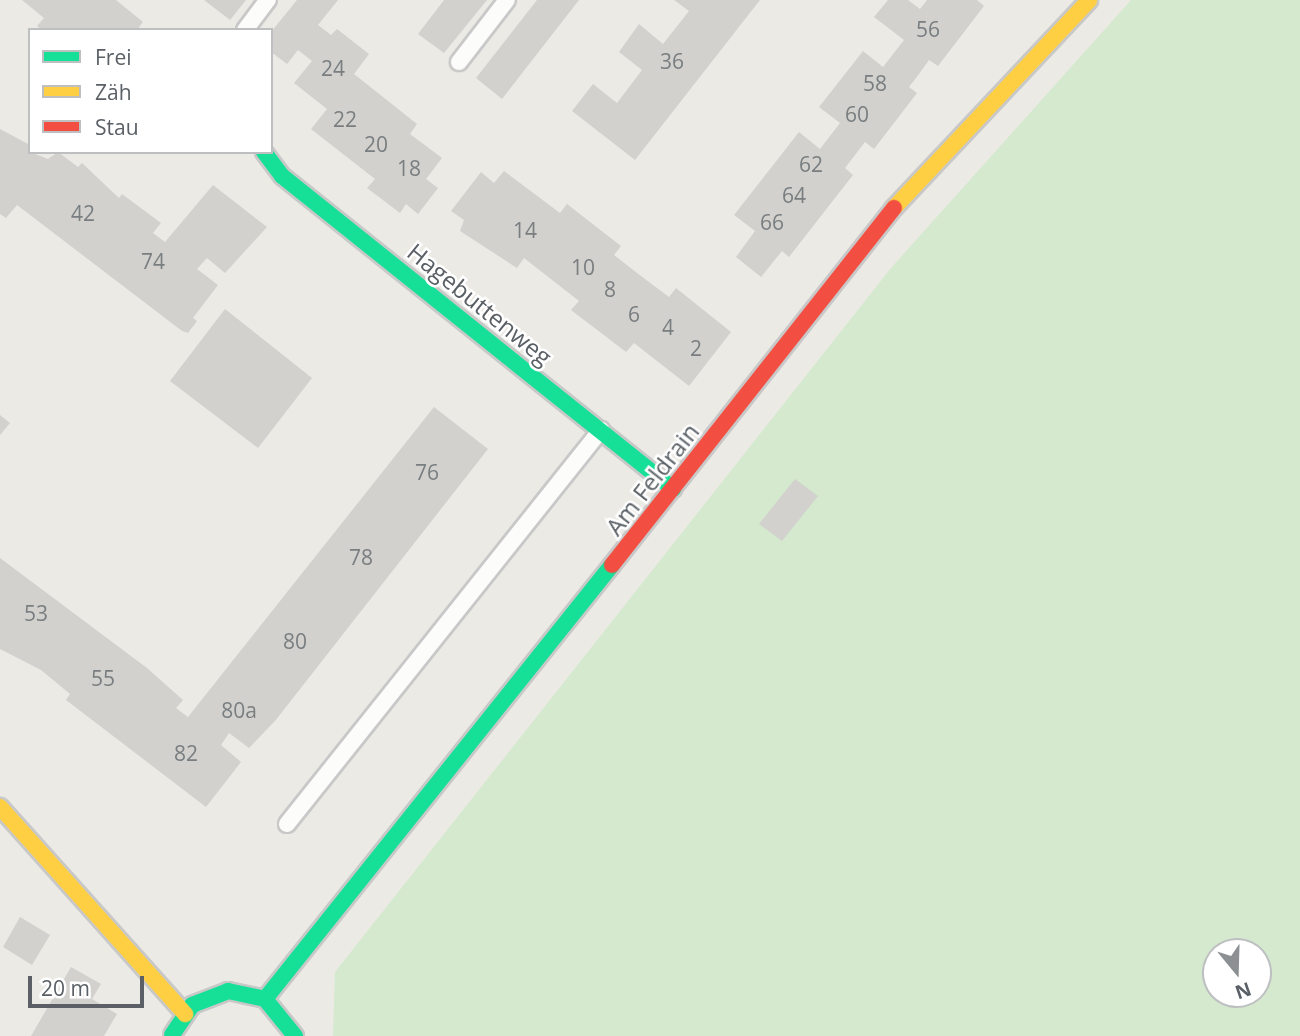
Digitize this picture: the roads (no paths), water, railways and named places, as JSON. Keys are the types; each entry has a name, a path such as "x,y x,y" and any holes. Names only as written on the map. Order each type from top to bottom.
{"street":[{"name":"Am Feldrain","path":"265,999 673,489 866,238 1089,0"},
{"name":"Hagebuttenweg","path":"266,154 282,176 673,489"},
{"path":"0,807 185,1014"},
{"path":"172,1036 185,1014 209,996 228,991 265,999 295,1036"}],"lane":[{"path":"247,28 268,0"},
{"path":"459,62 508,0"},
{"path":"287,824 601,430"}]}
